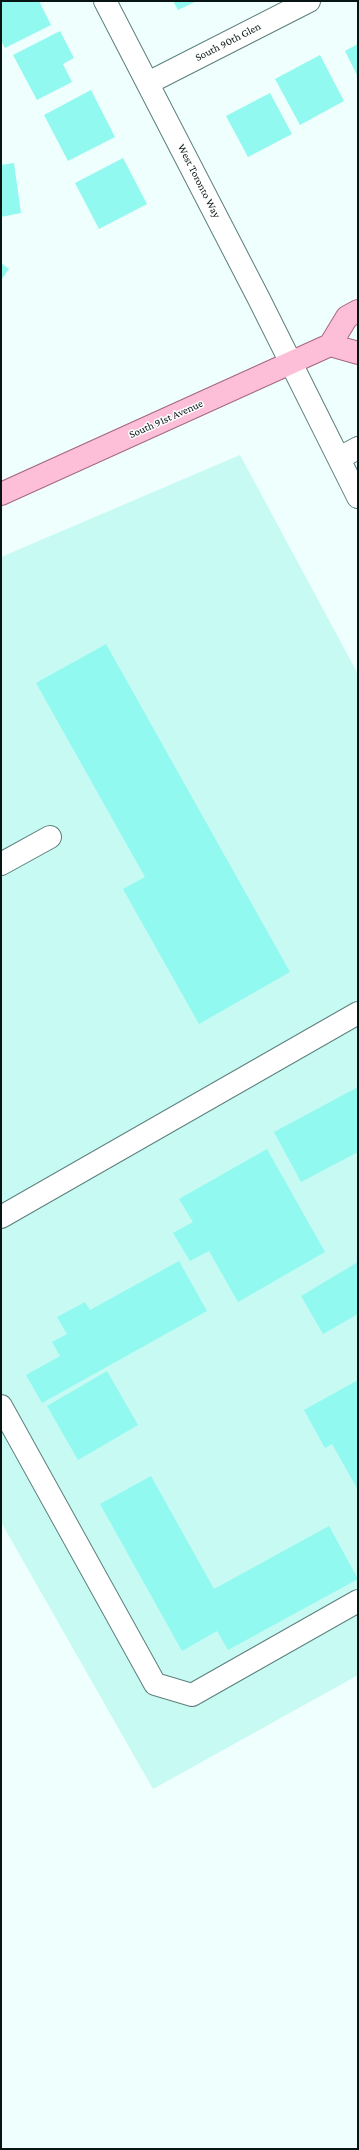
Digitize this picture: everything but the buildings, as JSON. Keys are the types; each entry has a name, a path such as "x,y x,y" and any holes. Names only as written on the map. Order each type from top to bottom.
{"main road":[{"path":"358,311 347,317 330,345 358,353"},
{"name":"South 91st Avenue","path":"1,494 330,345"}],"street":[{"name":"West Toronto Way","path":"105,1 291,362 358,497"},
{"name":"South 90th Glen","path":"148,83 308,1"},
{"path":"338,458 358,448"},
{"path":"7,860 50,836"},
{"path":"1,1217 358,1013"},
{"path":"1,1406 155,1684 192,1695 358,1601"}],"shaded area":[{"path":"240,455 358,674 358,1675 153,1789 1,1522 1,557"}]}
